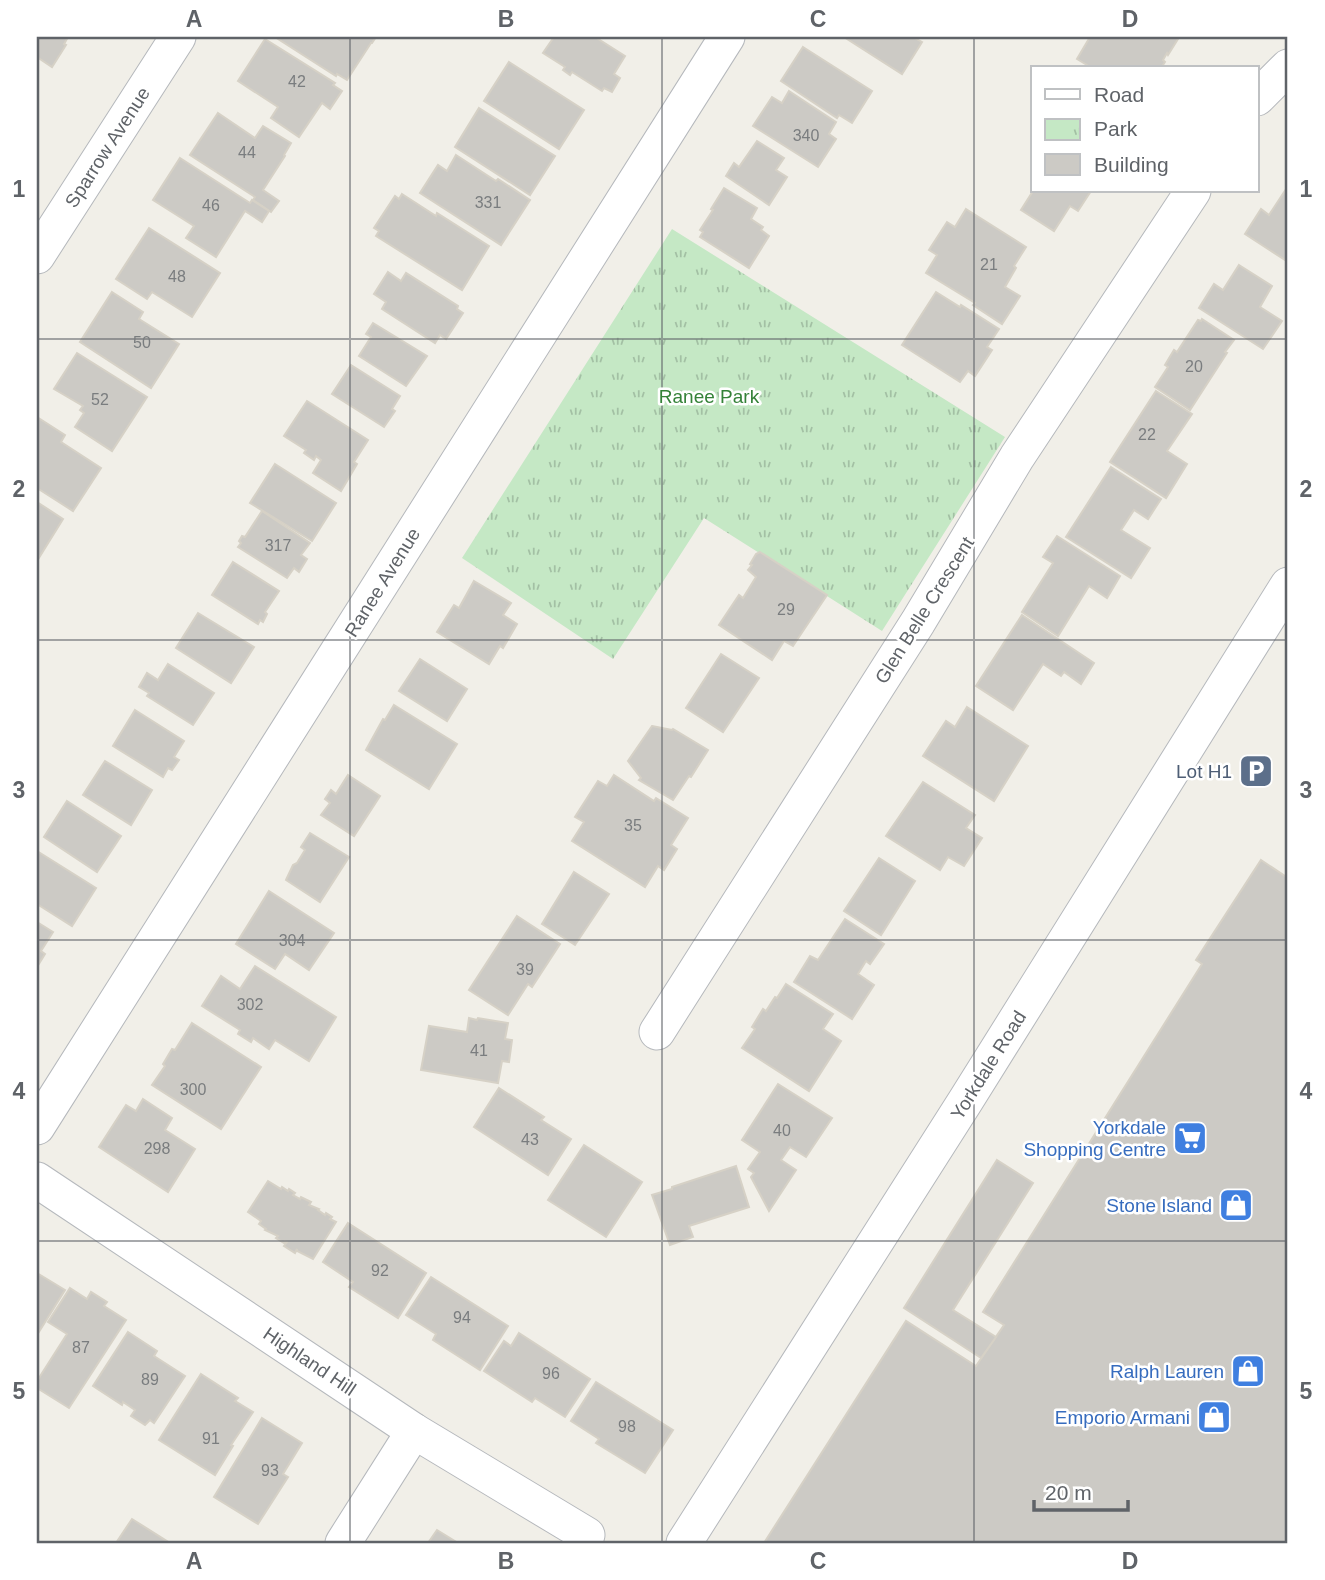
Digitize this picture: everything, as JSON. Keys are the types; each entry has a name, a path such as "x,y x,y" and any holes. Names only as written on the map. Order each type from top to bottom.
{"street":[{"name":"Sparrow Avenue","path":"37,256 178,37"},
{"name":"Ranee Avenue","path":"37,1127 727,37"},
{"path":"1258,97 1288,67"},
{"name":"Glen Belle Crescent","path":"657,1032 918,622 1017,457 1192,192"},
{"name":"Yorkdale Road","path":"684,1543 952,1122 1288,585"},
{"name":"Highland Hill","path":"37,1180 414,1431 587,1535"},
{"path":"343,1543 414,1431"}],"green space":[{"name":"Ranee Park","path":"672,229 1005,437 882,631 704,518 613,659 462,558"}],"building":[{"path":"37,37 68,37 52,67 37,57"},
{"path":"275,37 376,37 347,80 337,74 336,76"},
{"path":"554,37 595,37 625,56 614,74 620,78 612,92 604,88 602,91 572,72 570,75 563,70 565,67 543,53"},
{"path":"844,37 913,37 922,42 902,74"},
{"path":"1090,37 1178,39 1168,55 1167,53 1162,66 1089,66 1077,59"},
{"path":"265,39 335,83 333,85 342,91 330,109 322,103 299,137 271,118 278,107 238,81"},
{"path":"803,47 872,91 852,123 839,115 837,118 781,81"},
{"path":"509,62 584,110 559,149 484,101"},
{"path":"789,91 836,122 829,134 836,139 818,167 753,126 772,97 782,103"},
{"path":"479,108 555,156 530,195 455,147"},
{"path":"218,113 255,138 263,126 291,143 263,190 279,201 271,212 253,200 255,197 190,155"},
{"path":"757,141 784,158 776,170 787,177 769,205 726,176 734,163 739,167"},
{"path":"456,155 530,200 501,245 420,193 438,165 447,171"},
{"path":"180,158 250,203 252,200 269,211 262,222 245,211 216,257 186,238 194,226 153,200"},
{"path":"1288,186 1288,262 1245,234 1261,209 1269,215"},
{"path":"724,188 757,208 751,219 763,227 761,230 769,236 749,268 700,237 703,232 700,230"},
{"path":"1032,192 1090,192 1078,211 1070,206 1054,231 1021,210"},
{"path":"402,194 489,246 462,290 376,236 379,231 374,228 395,196 399,199"},
{"path":"966,209 1026,247 1005,287 1020,296 1002,324 973,305 975,303 926,273 937,255 929,250 947,222 955,227"},
{"path":"149,228 220,273 192,317 152,292 147,299 116,279"},
{"path":"1239,265 1272,286 1260,307 1282,321 1263,349 1199,308 1214,284 1223,290"},
{"path":"388,272 401,281 406,273 458,306 457,309 463,313 446,339 440,335 435,343 382,309 386,302 374,294"},
{"path":"112,292 143,312 139,319 179,344 151,388 80,342"},
{"path":"936,292 999,329 987,347 992,350 975,376 968,371 960,382 902,345"},
{"path":"1202,319 1234,340 1190,410 1155,387 1168,367 1165,365 1174,350 1177,352 1198,320"},
{"path":"373,323 427,356 406,386 359,356 371,337 366,334"},
{"path":"77,353 147,397 112,451 75,427 84,413 80,410 83,406 54,389"},
{"path":"351,365 400,396 392,409 395,411 384,427 332,394"},
{"path":"1156,391 1192,414 1167,451 1187,464 1166,498 1110,462"},
{"path":"307,401 368,440 341,491 313,473 321,460 316,456 314,460 304,453 306,450 284,436"},
{"path":"37,417 65,435 61,442 101,468 73,511 37,488"},
{"path":"275,464 336,503 312,541 250,503"},
{"path":"1111,467 1161,499 1148,519 1134,510 1121,530 1150,548 1131,578 1066,537"},
{"path":"37,502 63,519 37,561"},
{"path":"262,511 310,543 301,555 307,559 299,572 294,568 287,578 238,547 242,536 245,537"},
{"path":"1057,536 1120,576 1107,598 1089,586 1058,636 1022,612 1053,563 1043,557"},
{"path":"760,552 827,595 793,646 784,641 772,660 719,625 739,595 743,598 756,577 748,570 756,554"},
{"path":"233,562 279,591 265,612 267,614 263,622 260,620 258,624 212,595"},
{"path":"474,581 511,603 503,615 517,624 503,648 500,646 489,664 437,632 454,605 459,608"},
{"path":"198,613 254,647 231,683 176,648"},
{"path":"1022,615 1094,663 1081,684 1064,672 1061,676 1043,664 1013,710 976,686"},
{"path":"721,654 759,678 723,732 686,708"},
{"path":"420,659 467,689 447,721 399,691"},
{"path":"168,664 214,693 193,725 147,696 149,693 139,687 147,673 158,680"},
{"path":"394,705 457,744 429,789 366,750"},
{"path":"967,707 1028,746 994,801 923,756 946,721 955,727"},
{"path":"135,710 184,741 174,757 179,760 172,770 168,768 163,777 113,746"},
{"path":"652,726 673,729 708,750 673,800 639,780 641,778 628,761"},
{"path":"105,761 152,790 131,825 83,795"},
{"path":"348,775 380,796 354,836 321,815 330,803 325,799 331,790 336,794"},
{"path":"614,775 654,801 656,798 688,818 671,845 677,849 664,870 658,866 645,887 572,841 584,822 575,817 598,781 607,786"},
{"path":"923,782 975,815 966,828 982,838 964,866 948,857 940,870 886,836"},
{"path":"67,801 121,836 97,872 44,837"},
{"path":"310,833 349,857 320,902 286,880 293,865 305,850 301,847"},
{"path":"37,851 96,888 72,926 37,904"},
{"path":"879,858 915,881 881,935 844,911"},
{"name":"Yorkdale Shopping Centre","path":"1261,860 1288,878 1288,1543 764,1543 906,1321 976,1366 1004,1325 983,1312 1202,964 1196,960"},
{"path":"574,872 609,894 575,945 542,924"},
{"path":"269,891 334,933 309,970 285,954 275,969 236,944"},
{"path":"517,916 560,944 532,987 528,984 508,1015 469,990"},
{"path":"845,919 884,944 870,964 866,961 858,974 874,985 852,1019 794,982 810,956 818,960"},
{"path":"37,922 53,932 41,951 45,954 37,967"},
{"path":"255,966 336,1017 309,1061 275,1040 269,1049 253,1038 251,1042 238,1034 240,1030 202,1006 221,976 240,989"},
{"path":"786,984 833,1014 823,1029 841,1041 809,1091 742,1048 755,1029 752,1027 763,1009 766,1011"},
{"path":"469,1018 508,1023 505,1039 512,1040 509,1062 502,1061 498,1083 421,1070 429,1026 467,1032"},
{"path":"192,1023 261,1067 221,1129 152,1085 165,1066 163,1064 172,1049 175,1050"},
{"path":"778,1084 832,1118 806,1157 790,1147 781,1160 796,1170 769,1211 751,1177 754,1173 748,1169 760,1152 742,1140"},
{"path":"499,1088 544,1117 541,1120 571,1139 548,1175 474,1127"},
{"path":"143,1099 172,1118 165,1130 195,1149 168,1192 99,1147 126,1105 136,1111"},
{"path":"584,1145 642,1182 606,1237 548,1200"},
{"path":"997,1160 1033,1183 953,1310 996,1337 981,1358 904,1308"},
{"path":"736,1166 749,1207 689,1226 693,1237 670,1245 652,1195"},
{"path":"268,1181 281,1189 289,1189 300,1199 301,1197 311,1202 309,1205 325,1215 326,1213 336,1222 313,1259 297,1249 295,1253 284,1246 287,1242 284,1243 276,1238 278,1236 265,1230 259,1224 261,1221 248,1212"},
{"path":"348,1223 426,1273 398,1318 349,1287 353,1282 323,1262"},
{"path":"37,1273 65,1290 37,1335"},
{"path":"431,1277 508,1326 480,1370 433,1340 436,1334 406,1315"},
{"path":"70,1288 87,1299 91,1292 107,1302 104,1306 126,1320 69,1408 37,1388 37,1381 67,1334 48,1322"},
{"path":"128,1332 157,1351 154,1356 185,1376 154,1423 150,1420 145,1425 131,1416 135,1410 123,1402 122,1405 93,1386"},
{"path":"519,1333 590,1379 565,1417 535,1398 532,1402 484,1371 504,1341 511,1346"},
{"path":"201,1374 238,1398 235,1401 253,1412 215,1475 159,1440"},
{"path":"596,1382 673,1430 645,1473 596,1443 599,1439 571,1421"},
{"path":"262,1418 302,1443 283,1474 288,1477 258,1524 214,1497"},
{"path":"132,1519 170,1543 116,1543"},
{"path":"437,1530 458,1543 428,1543"}],"place":[{"name":"Lot H1","path":"1256,771"},
{"name":"Yorkdale Shopping Centre","path":"1190,1138"},
{"name":"Stone Island","path":"1236,1205"},
{"name":"Ralph Lauren","path":"1248,1371"},
{"name":"Emporio Armani","path":"1214,1417"}]}
